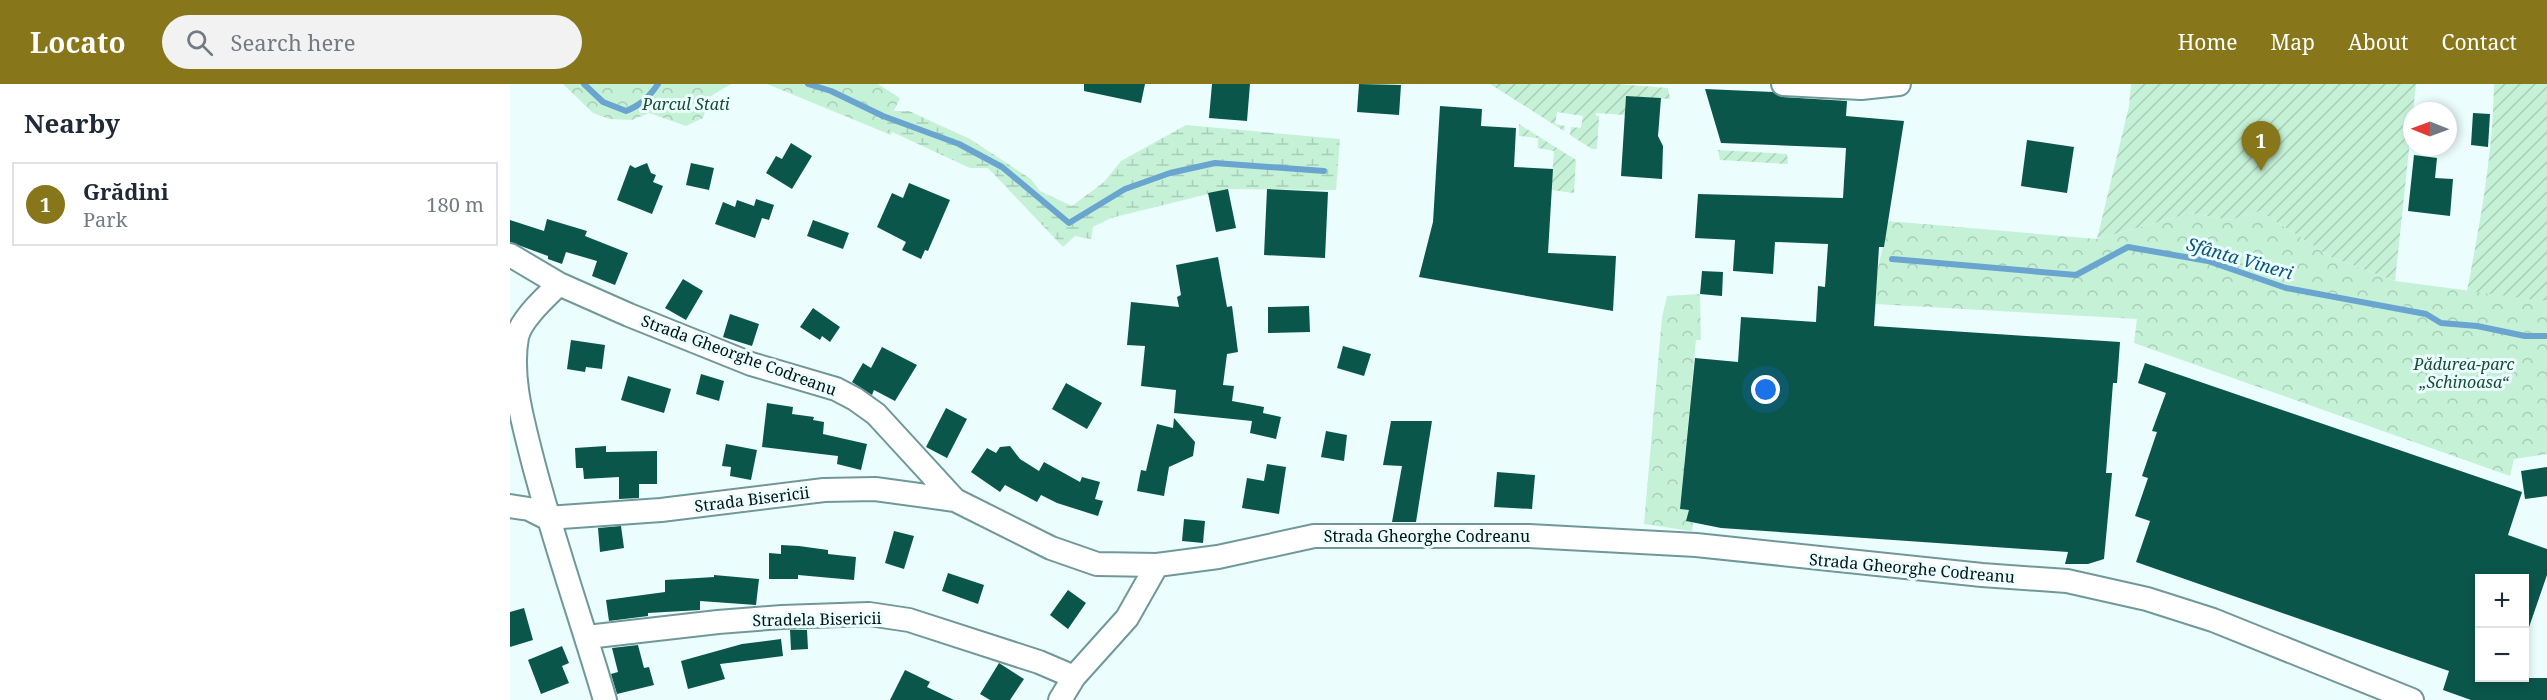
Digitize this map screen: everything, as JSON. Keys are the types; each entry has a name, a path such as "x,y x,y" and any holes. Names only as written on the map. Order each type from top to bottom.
{"street":[{"path":"1783,84 1861,88 1899,84"},
{"name":"Strada Gheorghe Codreanu","path":"510,255 559,284 629,315 752,364 836,389 855,399 876,414 956,500 1051,548 1097,564 1157,565 1218,557 1314,536 1529,536 1696,545 1959,573 2067,581 2147,599 2214,620 2412,700"},
{"path":"559,284 536,306 513,335 514,372 520,409 547,518 605,700"},
{"name":"Strada Bisericii","path":"510,506 529,509 547,518 661,510 824,490 875,489 956,500"},
{"path":"1060,700 1074,677 1127,618 1157,565"},
{"name":"Stradela Bisericii","path":"586,637 729,621 869,614 909,620 1039,662 1074,677"}],"green space":[{"name":"Parcul Stati","path":"563,84 731,84 711,96 703,118 686,126 649,113 632,120 609,119 593,113"},
{"name":"Parcul Stati","path":"767,84 878,84 900,98 887,125 892,132 891,135"},
{"path":"1490,84 1617,84 1668,88 1670,99 1626,96 1625,115 1596,113 1596,116 1599,116 1597,149 1592,149 1570,135 1571,127 1581,128 1583,116 1557,112 1555,124 1565,126 1564,131"},
{"path":"2131,84 2416,84 2414,102 2403,102 2403,156 2408,156 2395,281 2331,257 2260,211 2230,220 2190,213 2097,239 2129,106"},
{"path":"2494,84 2547,84 2547,301 2467,291 2488,162"},
{"path":"894,111 909,111 970,139 1031,179 1040,191 1072,206 1104,182 1121,161 1186,125 1340,139 1336,190 1228,189 1111,218 1093,227 1091,239 1075,236 1063,247 988,168 970,168 892,132 886,125"},
{"path":"1519,124 1576,160 1574,193 1551,190 1554,151 1538,148 1538,138 1519,136"},
{"path":"1718,150 1787,154 1788,164 1720,160"},
{"name":"Pădurea-parc „Schinoasa“","path":"2260,211 2331,257 2395,281 2547,301 2547,454 2514,459 2510,476 2134,343 2137,319 1875,304 1877,273 1888,221 2097,239 2190,213 2230,220"},
{"path":"1700,294 1701,340 1696,340 1680,509 1697,511 1686,521 1693,523 1692,531 1644,524 1662,317 1667,296"}],"building":[{"path":"1084,84 1145,84 1141,103 1084,91"},
{"path":"1212,84 1250,84 1247,121 1209,118"},
{"path":"1359,84 1401,85 1399,115 1357,112"},
{"path":"1705,89 1773,92 1782,97 1847,101 1846,116 1904,121 1884,247 1879,247 1874,326 2120,342 2117,383 2113,383 2106,473 2112,473 2104,559 2088,564 2065,564 2068,552 1721,528 1686,521 1689,510 1680,509 1695,358 1738,362 1741,317 1816,322 1818,286 1825,287 1828,244 1775,242 1773,274 1733,271 1735,240 1695,238 1698,194 1843,198 1846,148 1721,143"},
{"path":"1626,96 1661,98 1658,136 1663,146 1662,179 1621,176"},
{"path":"1440,106 1482,109 1481,126 1516,128 1514,167 1553,169 1548,253 1616,256 1613,311 1419,277 1433,222"},
{"path":"2473,113 2490,114 2488,147 2471,145"},
{"path":"2027,140 2074,147 2067,193 2021,186"},
{"path":"791,143 812,156 792,189 766,173 776,156 782,159"},
{"path":"2414,156 2437,158 2435,178 2453,179 2450,216 2408,211"},
{"path":"647,163 651,173 656,175 653,182 663,186 652,214 617,200 630,165 635,168"},
{"path":"691,163 714,168 709,190 686,185"},
{"path":"909,183 950,200 928,251 925,250 921,259 902,250 906,242 877,227 892,193 903,198"},
{"path":"1228,189 1236,228 1216,232 1208,193"},
{"path":"1267,189 1328,192 1325,258 1264,255"},
{"path":"756,199 774,205 769,220 762,218 755,238 715,224 723,202 735,207 737,200 754,206"},
{"path":"547,219 587,231 585,236 628,253 615,285 592,276 597,261 566,252 562,264 548,259 548,256 510,242 510,220 544,231"},
{"path":"813,220 849,233 843,249 807,236"},
{"path":"1218,257 1227,307 1232,306 1238,352 1227,354 1223,385 1234,386 1232,401 1264,407 1263,413 1281,417 1276,439 1250,433 1252,421 1174,413 1176,390 1141,386 1145,346 1127,345 1131,302 1179,307 1177,297 1181,295 1176,265"},
{"path":"1702,271 1723,272 1722,296 1700,294"},
{"path":"683,279 703,291 686,320 665,308"},
{"path":"1309,306 1310,332 1268,333 1268,307"},
{"path":"813,308 840,327 830,342 822,336 820,340 800,327"},
{"path":"730,314 759,324 752,346 723,337"},
{"path":"571,340 605,345 602,369 586,367 585,372 567,369"},
{"path":"1343,346 1371,354 1364,376 1337,368"},
{"path":"882,347 917,365 895,401 874,390 872,395 852,382 863,363 871,368"},
{"path":"2145,363 2522,492 2508,535 2547,549 2547,575 2529,627 2529,574 2475,574 2475,682 2529,682 2529,678 2547,678 2547,700 2471,700 2443,690 2449,671 2136,562 2150,521 2135,516 2148,478 2142,476 2157,432 2152,431 2166,393 2138,383"},
{"path":"701,374 724,381 719,401 696,394"},
{"path":"628,376 671,389 664,413 621,400"},
{"path":"1066,383 1102,403 1087,429 1052,409"},
{"path":"767,403 793,407 792,414 814,417 813,420 824,422 823,434 867,444 861,470 837,464 838,456 762,447"},
{"path":"946,408 967,419 947,458 926,447"},
{"path":"1174,418 1195,442 1193,456 1169,467 1164,496 1137,491 1141,470 1146,471 1157,424 1173,428"},
{"path":"1391,421 1432,421 1416,522 1392,522 1402,466 1383,465"},
{"path":"1326,431 1347,435 1344,461 1321,457"},
{"path":"726,444 757,450 751,480 730,476 731,467 722,466"},
{"path":"606,446 606,452 657,451 657,484 639,484 639,498 619,499 619,477 584,479 583,468 576,468 575,448"},
{"path":"1010,446 1020,459 1039,471 1044,462 1080,482 1082,477 1100,482 1095,499 1103,501 1098,516 1057,503 1041,495 1037,502 1005,485 1000,492 971,472 987,448 996,453 1000,447"},
{"path":"1267,464 1286,467 1279,514 1242,508 1247,478 1264,481"},
{"path":"2547,467 2547,496 2525,499 2521,471"},
{"path":"1497,472 1535,475 1532,509 1494,507"},
{"path":"1184,519 1205,521 1203,543 1182,541"},
{"path":"621,526 624,548 600,552 598,528"},
{"path":"894,531 914,536 904,569 885,563"},
{"path":"781,545 828,550 828,554 856,557 854,580 798,575 798,579 769,579 769,553 781,554"},
{"path":"948,573 984,585 978,604 942,591"},
{"path":"714,575 759,579 756,605 700,601 700,610 648,613 648,616 609,621 606,600 665,592 665,580 714,577"},
{"path":"1068,590 1086,603 1068,629 1050,615"},
{"path":"524,608 533,640 510,647 510,612"},
{"path":"790,630 807,630 808,649 791,650"},
{"path":"781,639 783,656 720,664 725,679 688,689 681,661 742,644"},
{"path":"638,645 644,668 649,667 654,685 617,694 611,674 618,672 612,648"},
{"path":"562,646 569,663 562,666 569,683 541,694 528,660"},
{"path":"999,663 1024,679 1010,700 990,700 980,694"},
{"path":"905,670 930,682 927,687 954,700 890,700"}],"waterway":[{"name":"Sfânta Vineri","path":"584,84 603,102 626,111 644,100 658,84"},
{"name":"Sfânta Vineri","path":"808,84 831,91 883,116 959,144 1002,167 1069,223 1125,189 1170,173 1215,163 1324,171"},
{"name":"Sfânta Vineri","path":"1892,259 2076,275 2128,247 2208,261 2286,288 2426,314 2441,323 2477,326 2525,336 2547,336"}],"place":[{"name":"Grădini","path":"2261,171"}]}
